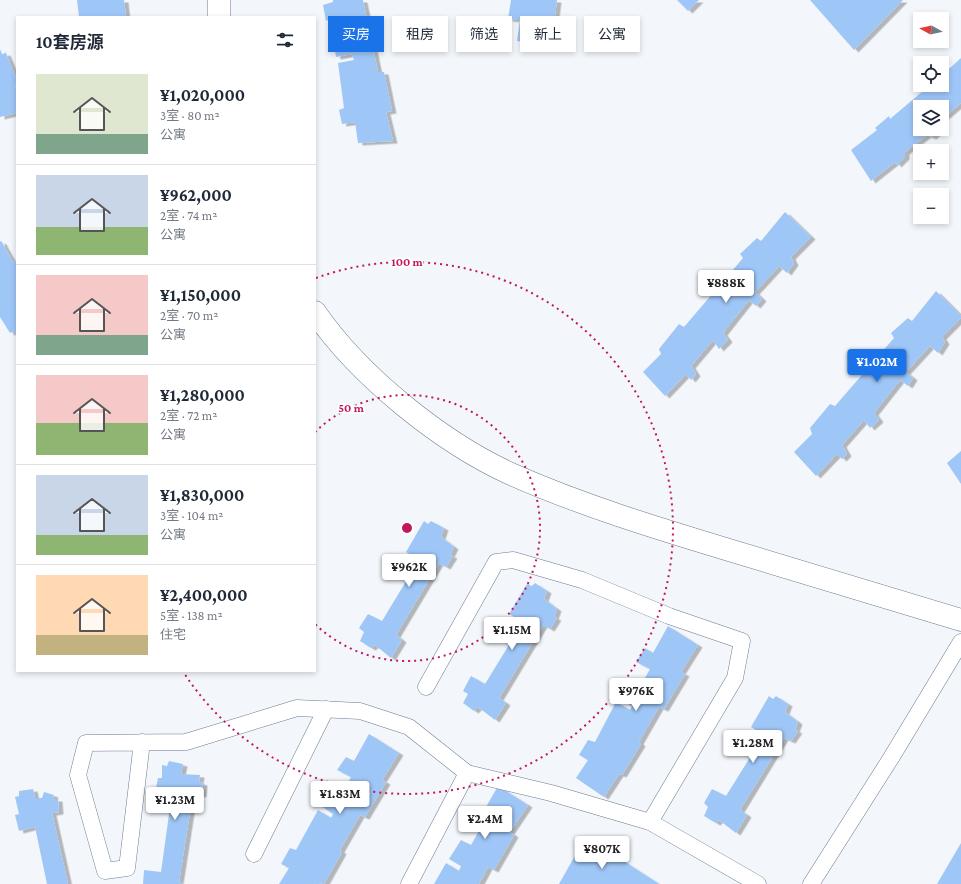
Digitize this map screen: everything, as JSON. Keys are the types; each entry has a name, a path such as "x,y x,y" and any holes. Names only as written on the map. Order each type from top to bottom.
{"street":[{"path":"219,0 219,16"},
{"path":"316,313 345,350 410,410 455,442 479,457 510,473 594,506 693,539 961,620"},
{"path":"426,687 496,562 513,560 582,580 669,616 742,641 735,678 650,822"},
{"path":"811,884 891,758 961,642"},
{"path":"142,742 127,868 105,872 78,775 86,743 142,742 186,742 297,708 360,710 409,727 467,773 550,793 650,822 758,884"},
{"path":"254,854 326,709"},
{"path":"409,884 467,773"}],"building":[{"path":"77,0 124,0 126,16 79,16"},
{"path":"333,0 363,0 366,16 328,16 328,20 326,21 323,5 333,2"},
{"path":"511,0 557,0 555,16 520,16 520,20 512,19 512,16 508,16"},
{"path":"677,0 699,0 688,11"},
{"path":"810,0 903,0 854,50"},
{"path":"520,20 520,42 517,41"},
{"path":"0,49 2,54 6,53 16,78 16,113 0,117"},
{"path":"335,52 374,52 378,72 384,72 392,111 386,112 393,141 358,143 355,122 342,124 339,110 344,108 338,63 354,60 352,54 336,57"},
{"path":"961,58 961,103 949,113 949,100 913,100 913,136 926,136 915,144 913,144 913,146 905,152 905,157 897,165 895,162 871,181 851,150 877,130 875,128 889,116 890,119 922,92 949,92 949,69"},
{"path":"785,212 811,237 791,257 794,263 787,273 779,266 755,292 762,299 756,306 749,300 723,333 728,340 719,349 713,340 691,366 696,374 691,380 686,374 665,396 643,372 661,354 659,349 679,324 684,327 743,258 740,254 757,238 761,241"},
{"path":"0,241 13,262 16,260 16,334 14,331 10,333 0,317"},
{"path":"936,291 961,316 961,318 942,337 945,342 938,353 930,346 906,372 913,378 908,386 900,380 874,413 879,420 870,428 864,420 842,445 847,454 842,459 837,454 816,476 794,452 812,434 810,428 830,404 835,406 894,338 891,333 908,318 912,321"},
{"path":"961,451 961,484 947,463"},
{"path":"424,521 428,524 431,521 444,528 441,537 454,547 450,555 453,556 446,567 439,563 396,635 402,640 391,658 375,645 371,648 360,641 364,632 359,628 368,614 382,621 419,560 406,552"},
{"path":"535,583 547,591 544,599 557,609 554,617 557,618 550,629 543,625 499,698 506,703 495,720 478,707 474,711 463,703 468,694 463,691 471,676 485,684 523,622 509,614 527,584 532,586"},
{"path":"668,626 698,645 681,672 685,674 664,709 659,707 639,742 641,744 622,775 619,774 604,797 576,778 588,760 579,755 588,740 595,742 616,702 630,710 632,706 619,698 631,679 641,685 650,669 636,662 645,648 653,653"},
{"path":"769,696 773,699 776,696 788,704 785,712 798,722 795,730 798,731 791,741 784,738 740,810 747,815 736,833 719,820 716,823 704,816 708,807 704,803 712,789 726,796 764,735 751,727"},
{"path":"369,734 399,753 382,780 386,782 365,817 360,815 340,850 342,852 324,884 279,884 289,868 281,864 290,848 296,850 318,810 331,818 333,814 321,806 332,787 343,793 351,777 337,770 346,757 354,761"},
{"path":"169,761 183,764 181,774 200,775 199,782 203,783 202,795 193,793 179,882 183,884 143,884 144,870 161,872 171,800 154,798 158,778 162,778 162,765 167,766"},
{"path":"498,786 528,805 510,832 514,835 494,870 488,867 479,884 434,884 446,863 459,871 461,866 449,859 461,840 471,845 480,829 466,822 474,809 482,814"},
{"path":"33,789 35,798 42,798 44,792 54,795 53,799 58,799 59,812 52,813 68,884 47,884 35,827 19,831 15,815 19,814 15,797 19,796 19,791"},
{"path":"961,843 961,884 937,884"},
{"path":"581,845 600,858 605,849 659,884 559,884"}]}
